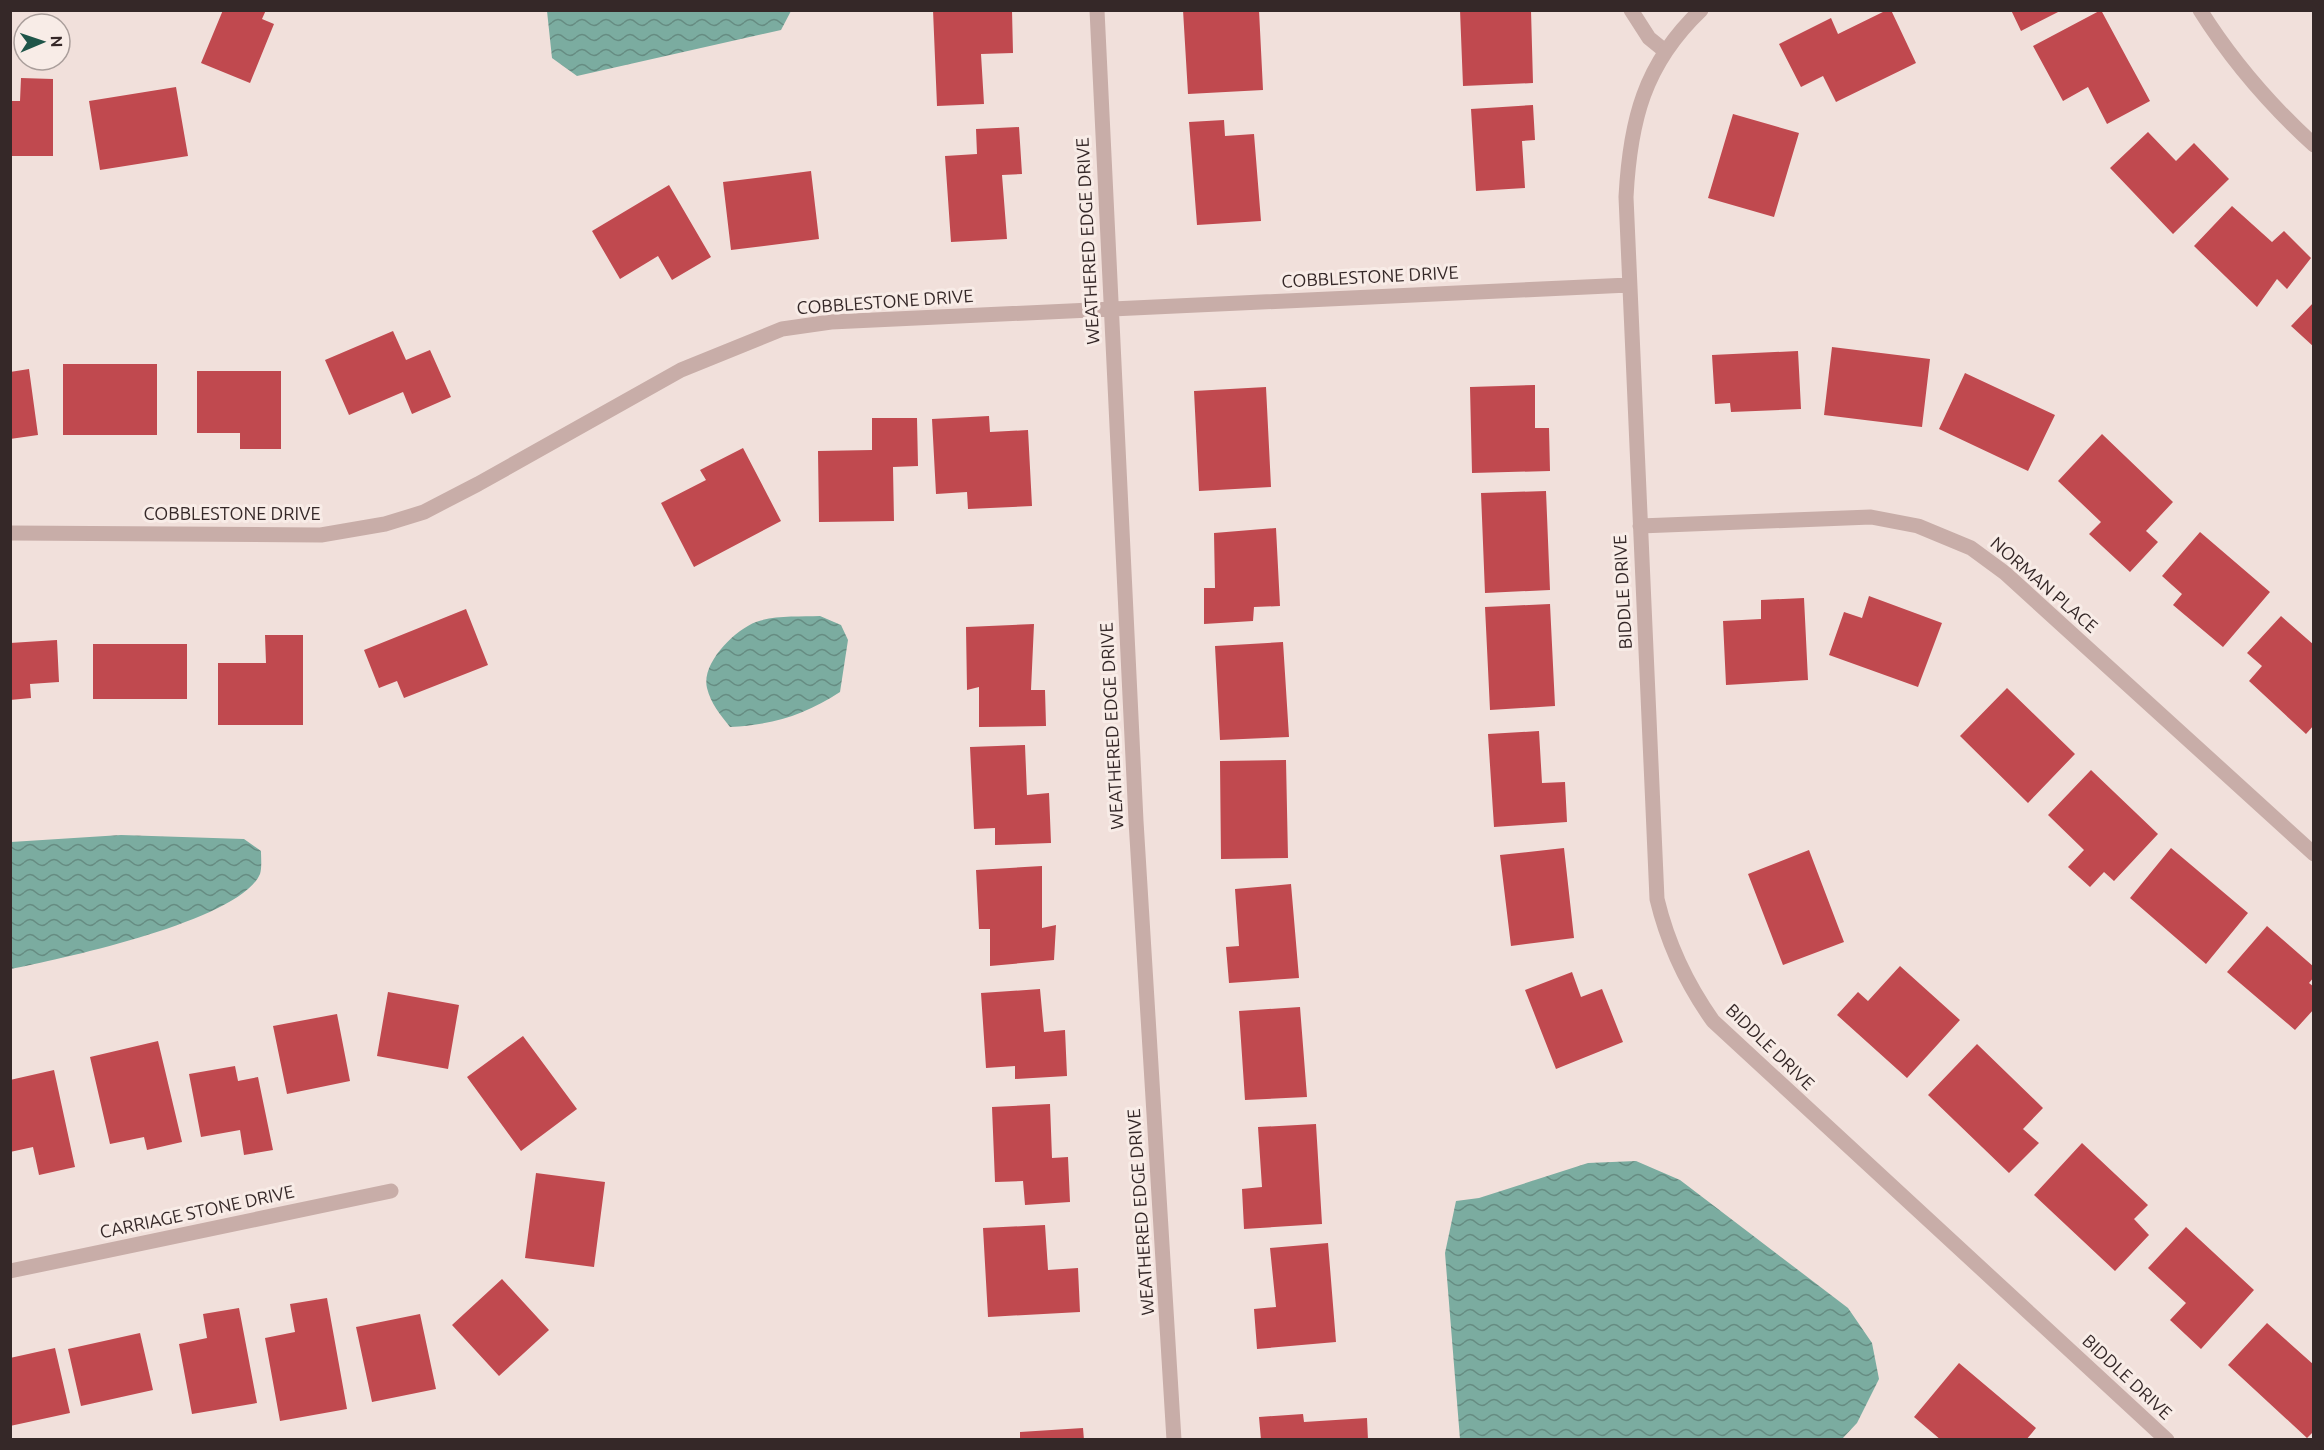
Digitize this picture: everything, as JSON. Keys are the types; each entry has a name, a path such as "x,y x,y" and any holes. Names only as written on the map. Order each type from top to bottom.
{"street":[{"name":"WEATHERED EDGE DRIVE","path":"1097,10 1136,821 1174,1440"},
{"path":"1631,10 1649,38 1665,51"},
{"name":"BIDDLE DRIVE","path":"1701,10 1680,30 1665,51 1641,98 1628,154 1626,197 1657,899 1665,931 1693,993 1713,1021 2167,1440"},
{"path":"2200,10 2247,79 2279,114 2313,145"},
{"name":"COBBLESTONE DRIVE","path":"10,533 321,535 386,524 424,512 478,484 681,370 782,329 831,322 1629,285"},
{"name":"NORMAN PLACE","path":"1640,526 1841,516 1872,517 1918,526 1971,548 2005,573 2313,854"},
{"name":"CARRIAGE STONE DRIVE","path":"10,1271 391,1191"}],"water":[{"path":"547,10 791,11 781,30 577,76 552,58"},
{"path":"820,616 841,625 848,640 840,692 801,713 760,724 730,727 713,704 707,688 709,668 721,649 739,632 756,622 779,617"},
{"path":"121,835 244,839 261,851 260,874 246,891 220,907 185,922 106,947 11,969 11,842"},
{"path":"1636,1161 1680,1180 1848,1308 1872,1343 1879,1379 1857,1423 1842,1439 1460,1439 1445,1253 1456,1201 1479,1198 1588,1163"}],"building":[{"path":"223,10 266,10 262,19 274,24 250,83 201,63"},
{"path":"933,10 1012,10 1013,53 981,54 984,104 937,106"},
{"path":"1183,10 1259,10 1263,90 1188,94"},
{"path":"1460,10 1531,10 1533,83 1463,86"},
{"path":"1891,10 1916,63 1836,102 1823,76 1801,87 1779,44 1831,18 1838,34"},
{"path":"2011,10 2062,10 2021,31"},
{"path":"2101,10 2150,101 2107,124 2088,87 2063,101 2033,46"},
{"path":"21,78 53,79 53,156 10,156 10,101 20,101"},
{"path":"176,87 188,156 100,170 89,101"},
{"path":"1533,105 1535,140 1522,141 1525,188 1476,191 1471,109"},
{"path":"1733,114 1799,133 1774,217 1708,198"},
{"path":"1224,120 1225,136 1254,134 1261,221 1197,225 1189,122"},
{"path":"1019,127 1022,174 1002,175 1007,239 951,242 945,156 977,154 976,129"},
{"path":"2148,132 2176,161 2194,143 2229,179 2173,234 2110,168"},
{"path":"811,171 819,239 731,250 723,182"},
{"path":"669,185 711,257 672,280 658,256 620,279 592,231"},
{"path":"2232,206 2272,242 2284,231 2311,258 2287,289 2277,279 2257,307 2194,246"},
{"path":"2314,302 2314,347 2291,326"},
{"path":"393,331 406,360 430,350 451,397 412,414 403,392 349,415 325,360"},
{"path":"1832,347 1930,359 1922,427 1824,415"},
{"path":"1798,351 1801,409 1731,412 1730,403 1715,404 1712,355"},
{"path":"63,364 157,364 157,435 63,435"},
{"path":"29,369 38,435 10,439 10,372"},
{"path":"197,371 281,371 281,449 240,449 240,433 197,433"},
{"path":"1965,373 2055,415 2028,471 1939,429"},
{"path":"1535,385 1535,428 1549,428 1550,471 1472,473 1470,387"},
{"path":"1266,387 1271,487 1199,491 1194,391"},
{"path":"989,416 990,432 1028,430 1032,506 968,509 967,492 936,494 932,419"},
{"path":"872,418 917,418 918,466 893,467 894,521 819,522 818,451 872,450"},
{"path":"2102,434 2173,502 2146,531 2158,542 2130,572 2089,534 2101,522 2058,481"},
{"path":"743,448 781,521 694,567 661,503 706,480 700,470"},
{"path":"1546,491 1550,590 1485,593 1481,493"},
{"path":"1276,528 1280,606 1254,607 1253,621 1204,624 1204,588 1215,588 1214,533"},
{"path":"2200,532 2270,592 2223,647 2173,605 2182,594 2162,576"},
{"path":"1869,596 1942,623 1918,687 1829,655 1844,612 1862,618"},
{"path":"1804,598 1808,680 1726,685 1723,621 1761,619 1761,600"},
{"path":"1550,604 1555,706 1490,710 1485,607"},
{"path":"466,609 488,665 404,698 397,681 379,688 364,650"},
{"path":"2281,616 2314,645 2314,725 2306,734 2249,681 2262,666 2247,653"},
{"path":"1034,624 1031,690 1045,690 1046,726 979,727 979,687 967,690 966,627"},
{"path":"265,635 303,635 303,725 218,725 218,663 266,663"},
{"path":"57,640 59,682 30,684 31,698 10,700 10,643"},
{"path":"1283,642 1289,737 1220,740 1215,646"},
{"path":"93,644 187,644 187,699 93,699"},
{"path":"2007,688 2075,754 2028,803 1960,736"},
{"path":"1539,731 1542,783 1565,782 1567,822 1494,827 1488,734"},
{"path":"1025,745 1027,795 1049,793 1051,843 995,845 995,828 974,829 970,747"},
{"path":"1286,760 1288,858 1221,859 1220,761"},
{"path":"2091,770 2158,834 2114,881 2104,872 2090,887 2068,867 2084,850 2048,815"},
{"path":"1564,848 1574,938 1511,946 1500,855"},
{"path":"2171,848 2248,913 2206,964 2130,898"},
{"path":"1809,850 1844,942 1783,965 1748,874"},
{"path":"1042,866 1042,928 1056,925 1054,960 990,966 990,929 979,929 976,870"},
{"path":"1291,884 1299,978 1229,983 1226,947 1239,946 1235,889"},
{"path":"2267,926 2314,967 2314,977 2309,983 2314,987 2314,1009 2295,1030 2227,972"},
{"path":"1900,966 1960,1020 1907,1078 1837,1015 1858,992 1868,1001"},
{"path":"1572,972 1581,997 1602,989 1623,1042 1556,1069 1525,990"},
{"path":"1040,989 1044,1032 1065,1030 1067,1076 1015,1079 1015,1066 986,1068 981,993"},
{"path":"388,992 459,1005 448,1069 377,1056"},
{"path":"1300,1007 1307,1097 1245,1100 1239,1011"},
{"path":"337,1014 350,1081 287,1094 273,1026"},
{"path":"523,1036 577,1109 521,1151 467,1077"},
{"path":"158,1041 182,1142 147,1150 144,1137 110,1144 90,1057"},
{"path":"1977,1044 2043,1108 2023,1129 2039,1143 2009,1173 1928,1095"},
{"path":"235,1066 238,1081 258,1077 273,1150 244,1155 240,1130 201,1137 189,1074"},
{"path":"54,1070 75,1167 39,1175 33,1147 10,1152 10,1080"},
{"path":"1050,1104 1052,1158 1068,1157 1070,1202 1025,1205 1023,1181 995,1182 992,1107"},
{"path":"1316,1124 1322,1224 1244,1229 1242,1189 1262,1187 1258,1127"},
{"path":"2082,1143 2148,1205 2134,1219 2149,1235 2115,1271 2034,1195"},
{"path":"536,1173 605,1182 594,1267 525,1258"},
{"path":"1045,1225 1048,1270 1078,1268 1080,1312 988,1317 983,1228"},
{"path":"2186,1227 2254,1290 2201,1349 2170,1320 2186,1303 2148,1268"},
{"path":"1328,1243 1336,1342 1257,1349 1254,1309 1276,1307 1270,1248"},
{"path":"502,1279 549,1330 499,1376 452,1325"},
{"path":"327,1298 347,1409 280,1421 265,1338 295,1332 290,1304"},
{"path":"239,1308 257,1403 192,1414 179,1344 207,1338 203,1314"},
{"path":"420,1314 436,1389 372,1402 356,1327"},
{"path":"2267,1323 2314,1365 2314,1431 2307,1438 2228,1365"},
{"path":"140,1333 153,1390 81,1406 68,1349"},
{"path":"55,1348 70,1413 10,1426 10,1358"},
{"path":"1959,1363 2036,1428 2026,1440 1941,1440 1914,1417"},
{"path":"1303,1414 1304,1422 1367,1418 1368,1440 1261,1440 1259,1417"},
{"path":"1083,1428 1084,1440 1020,1440 1020,1432"}]}
